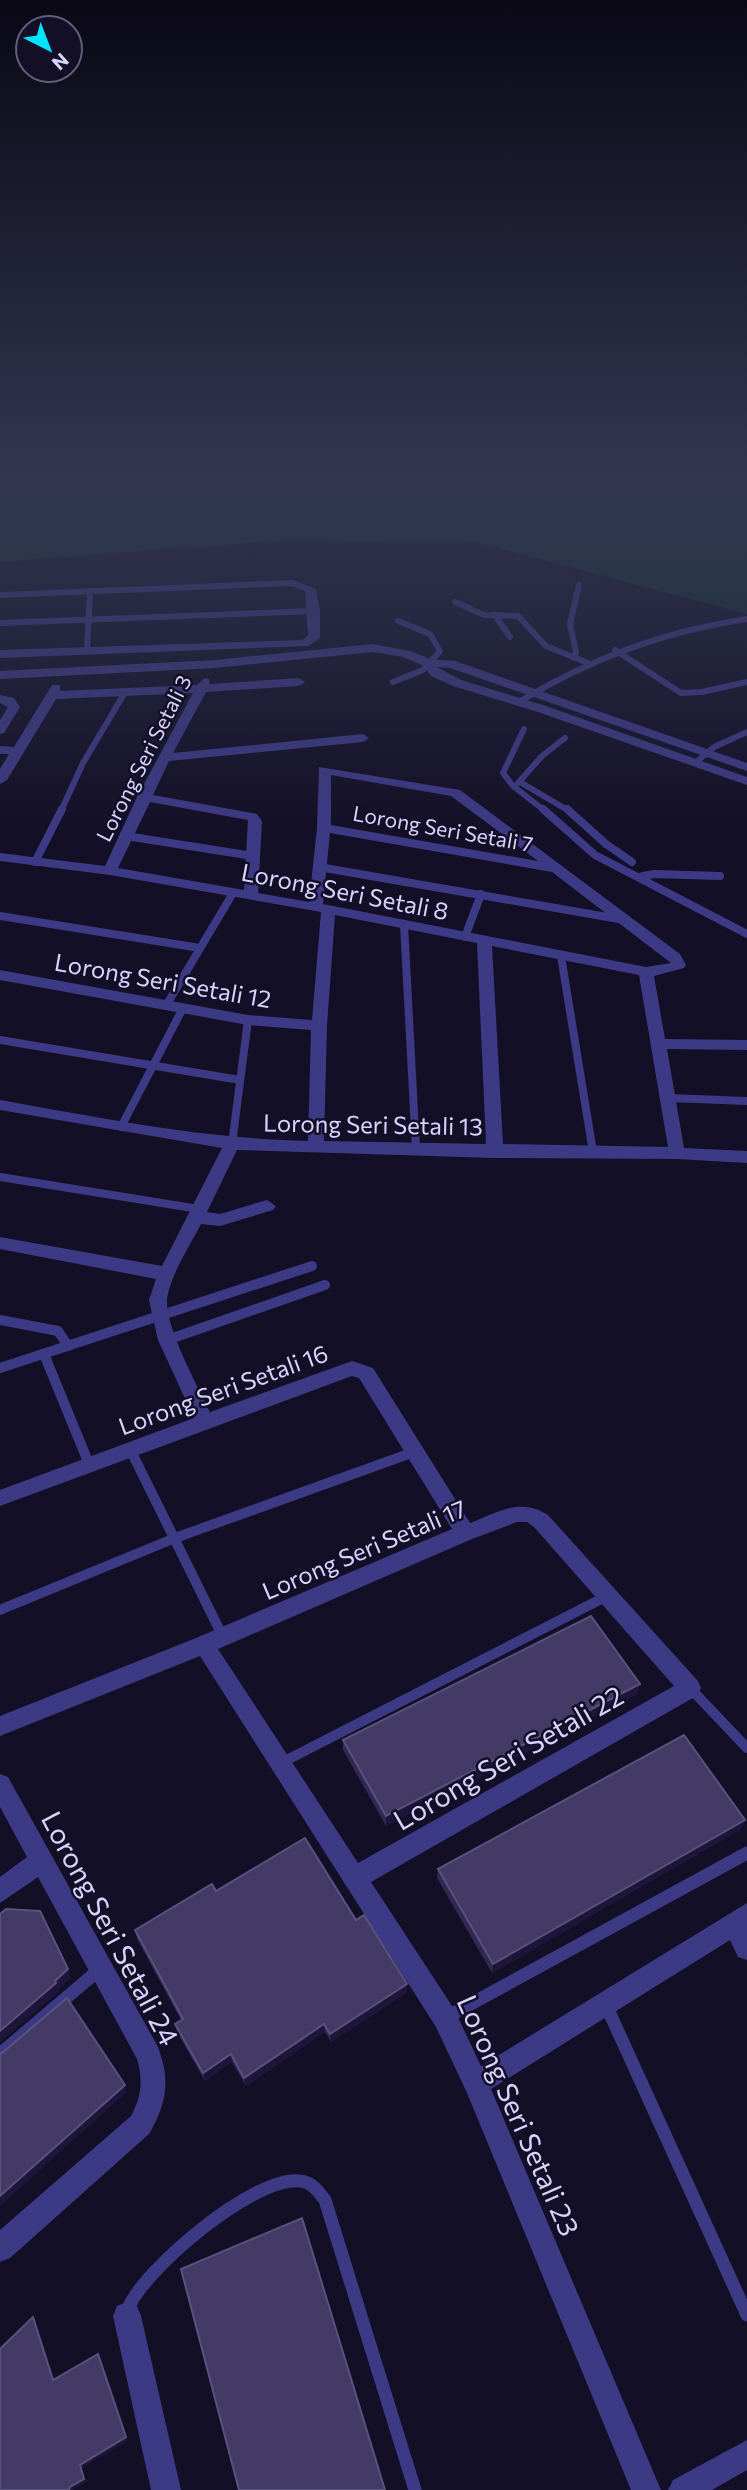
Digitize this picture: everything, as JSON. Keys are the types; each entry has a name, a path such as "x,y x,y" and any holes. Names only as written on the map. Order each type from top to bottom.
{"street":[{"path":"0,654 304,643 314,639 312,602"},
{"path":"0,675 215,664 373,648 406,654 428,663 451,664 747,767"},
{"path":"131,668 132,650"},
{"path":"428,663 435,673 457,683 747,781"},
{"name":"Lorong Seri Setali 3","path":"110,872 144,797 215,664"},
{"path":"0,780 66,673"},
{"path":"51,695 124,694 299,682"},
{"path":"0,699 10,701 14,707 0,730"},
{"path":"164,758 363,738"},
{"path":"0,750 18,751"},
{"path":"316,1145 322,908 319,867 324,828 324,770 455,793 624,920"},
{"path":"144,797 252,817 255,821 251,895"},
{"name":"Lorong Seri Setali 7","path":"324,828 555,869"},
{"name":"Lorong Seri Setali 8","path":"0,857 251,895 646,972 664,971 679,965 675,957 624,920"},
{"path":"484,941 495,1152"},
{"path":"646,972 677,1153"},
{"name":"Lorong Seri Setali 12","path":"0,975 248,1020 319,1026"},
{"path":"660,1044 747,1045"},
{"name":"Lorong Seri Setali 13","path":"0,1105 232,1144 495,1152 677,1153 747,1157"},
{"path":"205,1421 167,1340 158,1300 167,1274 232,1144"},
{"path":"197,1213 220,1220 267,1206"},
{"path":"0,1243 167,1274"},
{"name":"Lorong Seri Setali 16","path":"0,1498 352,1368 366,1373 465,1533"},
{"name":"Lorong Seri Setali 17","path":"0,1726 214,1641 465,1533 517,1514 530,1514 541,1521 690,1688"},
{"name":"Lorong Seri Setali 23","path":"214,1641 281,1763 445,2018 476,2084 646,2490"},
{"name":"Lorong Seri Setali 22","path":"355,1878 690,1688"},
{"name":"Lorong Seri Setali 24","path":"0,1785 148,2054 156,2078 153,2102 140,2125 0,2248"},
{"path":"0,1891 42,1860"},
{"path":"476,2084 741,1919 747,1948"},
{"path":"127,2316 166,2490"},
{"path":"683,2490 747,2454"}],"lane":[{"path":"87,651 90,602"},
{"path":"574,658 576,652 570,624 575,602"},
{"path":"455,603 477,614 518,616 524,619 546,646 589,663"},
{"path":"0,623 314,611"},
{"path":"495,615 510,637"},
{"path":"519,702 615,650 665,633 747,619"},
{"path":"393,682 423,670 440,651 438,642 427,631 398,621"},
{"path":"615,650 681,693 702,692 747,682"},
{"path":"35,862 77,781 83,763 124,694"},
{"path":"524,729 503,773 559,821 571,836 595,855 747,934"},
{"path":"695,763 706,753 747,732"},
{"path":"517,784 542,756 565,738"},
{"path":"517,784 552,799 606,847 632,862"},
{"path":"126,836 253,856"},
{"path":"319,867 624,920"},
{"path":"639,877 654,874 720,876"},
{"path":"167,1004 233,892"},
{"path":"464,937 481,894"},
{"path":"0,916 200,948"},
{"path":"404,925 416,1149"},
{"path":"561,956 593,1152"},
{"path":"121,1127 183,1008"},
{"path":"232,1144 248,1020"},
{"path":"0,1040 240,1080"},
{"path":"669,1098 747,1101"},
{"path":"0,1177 197,1213"},
{"path":"0,1368 312,1266"},
{"path":"167,1340 325,1284"},
{"path":"0,1320 58,1331 68,1346"},
{"path":"44,1354 89,1464"},
{"path":"130,1449 175,1538 214,1641"},
{"path":"0,1610 175,1538 414,1452"},
{"path":"281,1763 607,1596"},
{"path":"690,1688 747,1748"},
{"path":"445,2018 747,1853"},
{"path":"0,2054 101,1967"},
{"path":"605,2003 747,2315"},
{"path":"127,2316 127,2306 132,2297 226,2208 260,2190 287,2181 304,2180 316,2188 325,2200 415,2490"}],"green space":[{"path":"703,602 747,602 747,614"}],"building":[{"path":"591,1616 640,1684 386,1816 343,1740"},
{"path":"684,1735 745,1820 493,1964 438,1869"},
{"path":"305,1838 356,1920 364,1915 407,1984 330,2034 324,2024 244,2078 231,2054 203,2073 175,2024 183,2019 135,1930 212,1884 216,1891"},
{"path":"6,1909 40,1911 68,1969 56,1983 0,2031 0,1914"},
{"path":"67,1998 125,2085 0,2196 0,2053"},
{"path":"302,2218 385,2490 239,2490 181,2269"},
{"path":"33,2317 53,2380 98,2354 126,2437 80,2465 84,2479 69,2490 0,2490 0,2349"}]}
